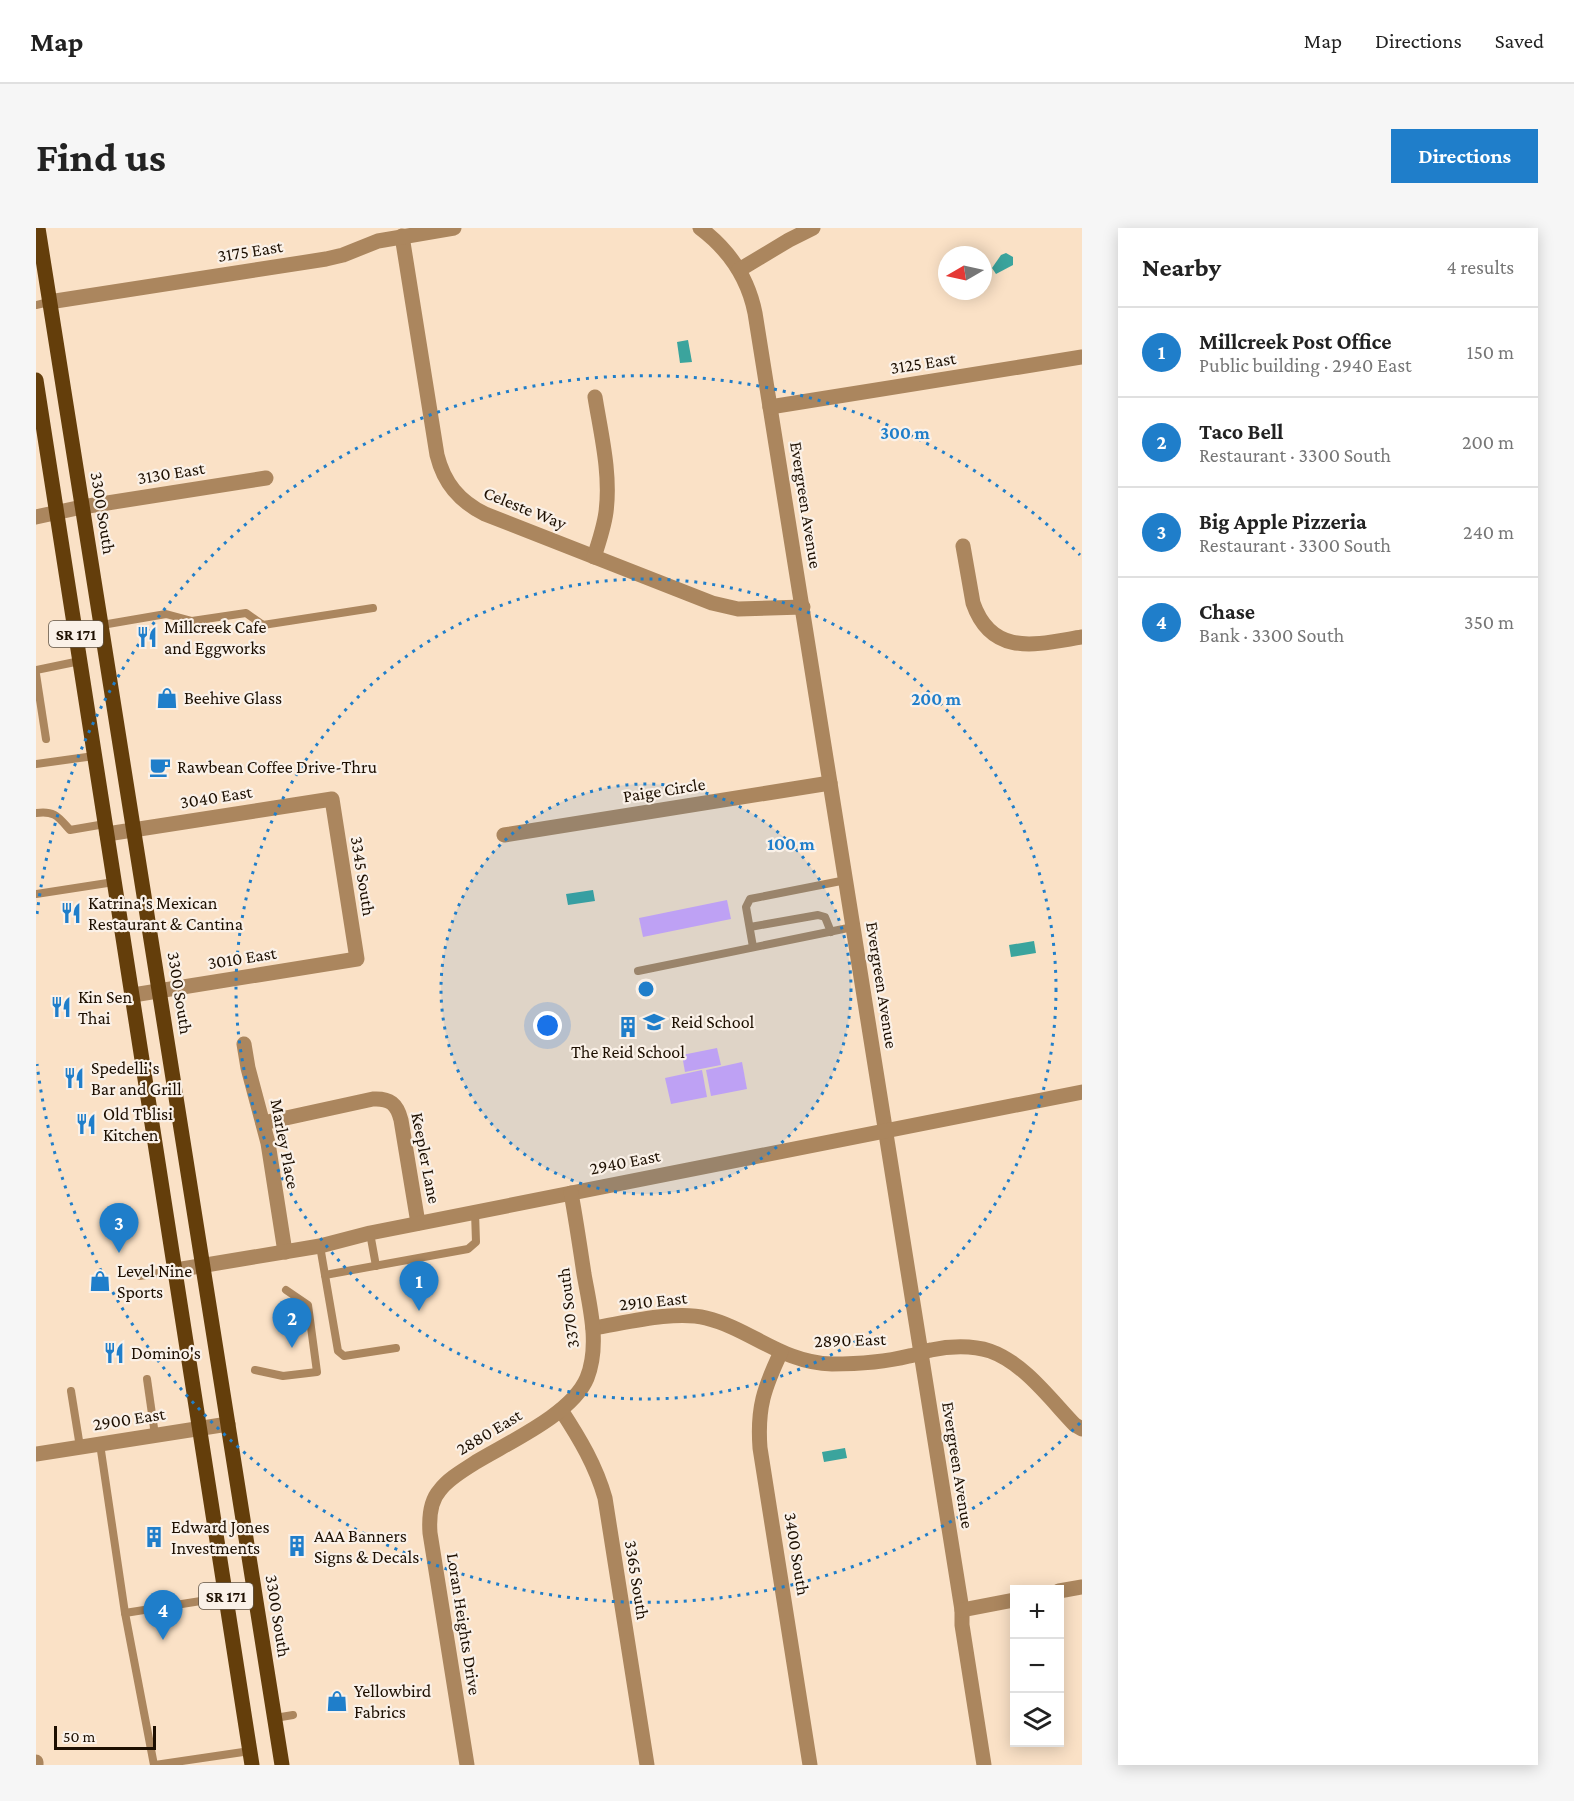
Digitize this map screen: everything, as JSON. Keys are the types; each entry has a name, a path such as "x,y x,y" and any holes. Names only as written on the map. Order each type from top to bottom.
{"main road":[{"name":"3300 South","path":"38,228 43,304 102,625 282,1765"},
{"name":"SR 171","path":"36,380 45,456 57,513 251,1758"}],"street":[{"name":"3175 East","path":"43,304 326,259 378,241 454,228"},
{"name":"Evergreen Avenue","path":"700,228 726,252 739,270 754,307 962,1610 962,1625 984,1765"},
{"path":"739,270 813,228"},
{"name":"Celeste Way","path":"402,236 437,455 448,483 458,496 472,508 725,607 803,608"},
{"name":"3125 East","path":"770,407 1082,357"},
{"path":"594,557 603,527 607,498 606,466 595,397"},
{"name":"3130 East","path":"36,517 82,507 266,478"},
{"path":"963,546 976,612 992,633 1018,645 1082,637"},
{"name":"Paige Circle","path":"504,836 830,783"},
{"name":"3040 East","path":"106,829 134,830 332,799"},
{"name":"3345 South","path":"332,799 357,959"},
{"name":"3010 East","path":"133,994 357,959"},
{"name":"Marley Place","path":"244,1044 268,1143 285,1252"},
{"name":"2940 East","path":"176,1270 320,1246 418,1223 1082,1092"},
{"name":"Keepler Lane","path":"263,1123 374,1099 392,1101 398,1109 401,1120 418,1223"},
{"name":"3370 South","path":"561,1410 576,1397 587,1378 593,1354 593,1328 571,1193"},
{"name":"2910 East","path":"593,1328 670,1316 703,1317 724,1323 781,1352"},
{"name":"2890 East","path":"781,1352 801,1360 831,1364 908,1357 931,1349 968,1347 988,1351 1009,1359 1075,1425 1082,1429"},
{"name":"3400 South","path":"781,1352 762,1398 759,1425 760,1448 810,1765"},
{"name":"2880 East","path":"439,1490 462,1471 561,1410"},
{"name":"3365 South","path":"561,1410 586,1449 605,1498 647,1765"},
{"name":"2900 East","path":"36,1454 228,1424"},
{"name":"Loran Heights Drive","path":"439,1490 431,1511 430,1533 467,1765"},
{"path":"1064,1590 1082,1587"},
{"path":"962,1610 1010,1601"}],"lane":[{"path":"102,625 166,614 192,621 246,613 263,625 373,608"},
{"path":"46,740 36,672 80,661"},
{"path":"36,764 94,756"},
{"path":"36,813 59,817 70,830 106,829"},
{"path":"753,947 746,907 750,899 846,880"},
{"path":"36,894 114,882"},
{"path":"750,927 818,915 825,917 831,932"},
{"path":"638,971 853,927"},
{"path":"325,1275 468,1249 476,1242 475,1212"},
{"path":"370,1233 376,1266"},
{"path":"320,1246 338,1352 344,1356 396,1348"},
{"path":"140,1276 176,1270"},
{"path":"255,1370 283,1376 317,1372 308,1305 286,1290"},
{"path":"147,1379 155,1435"},
{"path":"71,1391 80,1447"},
{"path":"100,1444 125,1613 154,1765 251,1758"},
{"path":"125,1613 226,1597"},
{"path":"275,1718 293,1715"}],"shaded area":[{"path":"727,900 731,919 643,937 639,918"},
{"path":"717,1048 721,1065 685,1072 682,1055"},
{"path":"742,1062 747,1089 711,1096 706,1070"},
{"path":"702,1070 707,1097 671,1104 665,1078"}],"water":[{"path":"1006,253 1013,257 1013,265 996,274 992,268 1001,255"},
{"path":"688,340 692,362 680,363 677,342"},
{"path":"593,890 595,901 568,905 566,894"},
{"path":"1034,941 1036,953 1011,957 1009,945"},
{"path":"845,1448 847,1458 824,1462 822,1452"}],"place":[{"name":"Millcreek Cafe and Eggworks","path":"147,637"},
{"name":"Beehive Glass","path":"167,698"},
{"name":"Rawbean Coffee Drive-Thru","path":"160,767"},
{"name":"Katrina's Mexican Restaurant & Cantina","path":"71,913"},
{"name":"Kin Sen Thai","path":"61,1007"},
{"name":"Reid School","path":"654,1022"},
{"name":"The Reid School","path":"628,1027"},
{"name":"Spedelli's Bar and Grill","path":"74,1078"},
{"name":"Old Tblisi Kitchen","path":"86,1124"},
{"name":"Big Apple Pizzeria","path":"119,1253"},
{"name":"Level Nine Sports","path":"100,1281"},
{"name":"Millcreek Post Office","path":"419,1311"},
{"name":"Taco Bell","path":"292,1348"},
{"name":"Domino's","path":"114,1353"},
{"name":"Edward Jones Investments","path":"154,1537"},
{"name":"AAA Banners Signs & Decals","path":"297,1546"},
{"name":"Chase","path":"163,1640"},
{"name":"Yellowbird Fabrics","path":"337,1701"}]}
